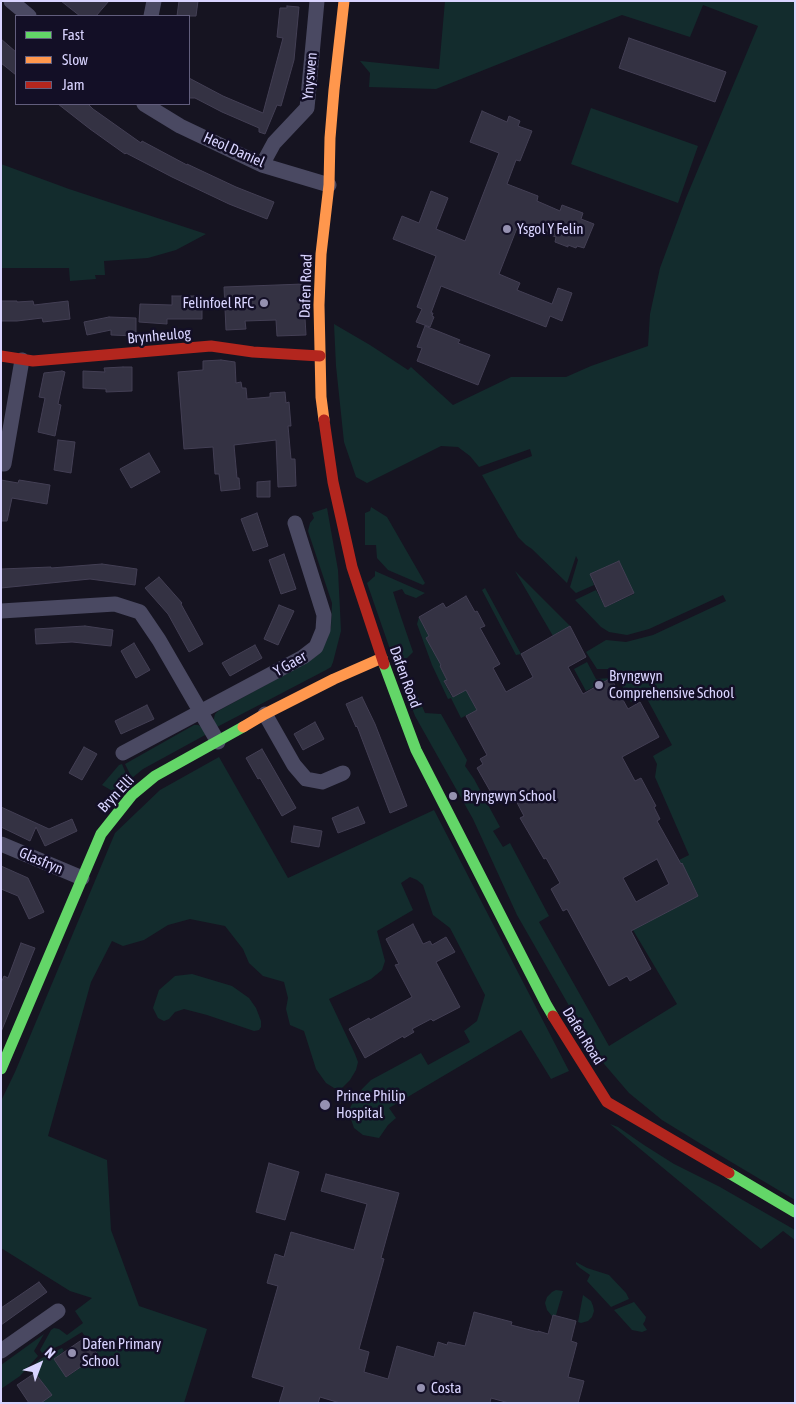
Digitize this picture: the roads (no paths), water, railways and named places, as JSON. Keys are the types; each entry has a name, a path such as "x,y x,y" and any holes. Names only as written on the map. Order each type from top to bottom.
{"street":[{"path":"11,1 28,15"},
{"path":"151,15 154,1"},
{"name":"Ynyswen","path":"262,165 274,143 307,108 317,1"},
{"name":"Dafen Road","path":"344,1 330,138 329,185 321,254 319,304 322,397 333,482 352,568 382,658 416,750 546,1004 607,1102 795,1212"},
{"name":"Heol Daniel","path":"146,105 180,126 262,165 329,185"},
{"name":"Brynheulog","path":"1,356 34,362 212,346 253,352 320,356"},
{"path":"4,464 22,360"},
{"name":"Y Gaer","path":"124,753 303,657 316,648 323,630 324,614 295,523"},
{"path":"1,611 115,604 140,612 159,640 218,742"},
{"name":"Bryn Elli","path":"1,1069 101,834 132,795 155,776 265,714 334,679 382,658"},
{"path":"265,714 294,765 306,779 322,782 342,773"},
{"name":"Glasfryn","path":"1,844 82,878"},
{"path":"1,1351 58,1311"}],"place":[{"name":"Ysgol Y Felin","path":"507,229"},
{"name":"Felinfoel RFC","path":"264,303"},
{"name":"Bryngwyn Comprehensive School","path":"599,685"},
{"name":"Bryngwyn School","path":"453,796"},
{"name":"Prince Philip Hospital","path":"325,1105"},
{"name":"Dafen Primary School","path":"72,1353"},
{"name":"Costa","path":"421,1388"}]}
